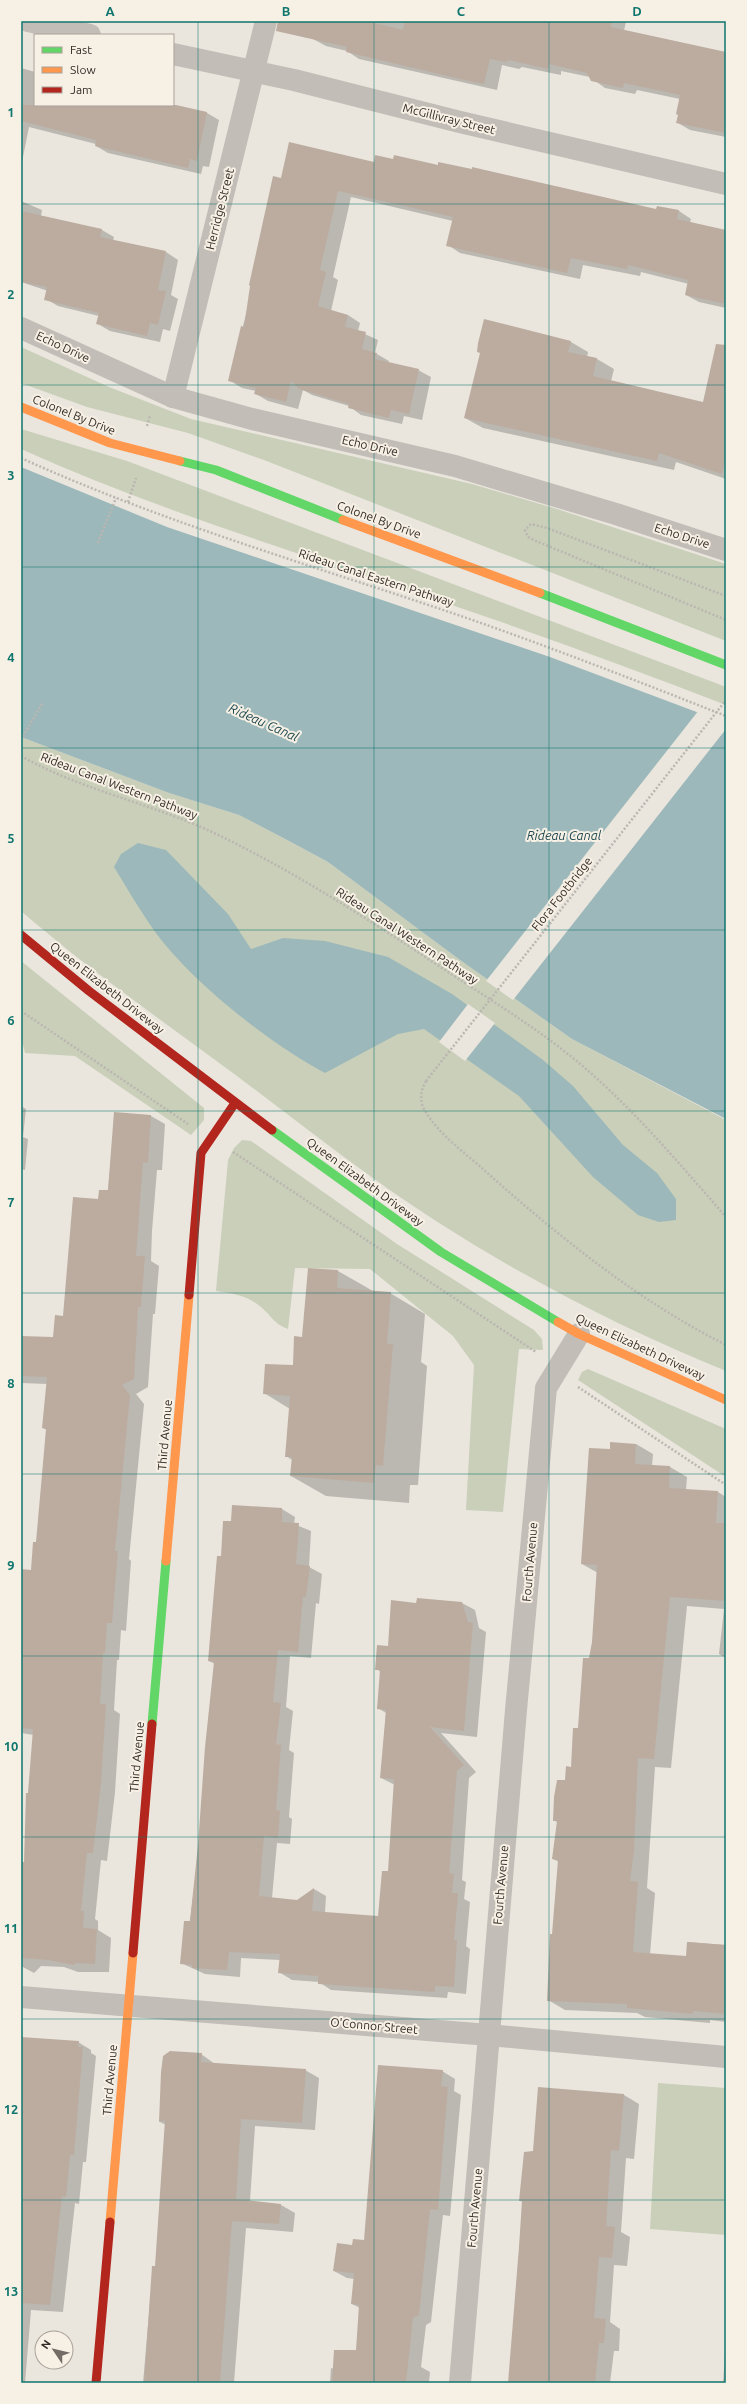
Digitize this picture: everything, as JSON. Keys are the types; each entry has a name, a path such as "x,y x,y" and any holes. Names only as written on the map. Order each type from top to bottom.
{"main road":[{"name":"Colonel By Drive","path":"21,407 110,443 140,452 216,470 300,504 604,616 726,665"},
{"name":"Queen Elizabeth Driveway","path":"21,935 89,991 235,1103 441,1252 579,1334 726,1400"},
{"name":"Third Avenue","path":"96,2383 201,1153 235,1103"}],"street":[{"path":"28,21 86,34"},
{"name":"Herridge Street","path":"165,394 254,71 266,21"},
{"name":"McGillivray Street","path":"174,54 254,71 460,122 726,184"},
{"name":"Echo Drive","path":"21,328 165,394 252,419 455,466 616,514 726,550"},
{"name":"Fourth Avenue","path":"460,2383 516,1710 546,1388 579,1334"},
{"name":"O'Connor Street","path":"21,1997 489,2035 726,2057"}],"path":[{"path":"140,452 165,394"},
{"name":"Rideau Canal Eastern Pathway","path":"21,458 116,498 192,527 459,615 604,668 726,716"},
{"path":"98,543 116,498"},
{"path":"726,596 548,528 532,524 525,530 528,537 536,541 726,620"},
{"name":"Flora Footbridge","path":"726,700 426,1081 421,1093 424,1109 436,1124 514,1197 567,1241 625,1285 692,1328 726,1345"},
{"path":"21,740 43,702"},
{"name":"Rideau Canal Western Pathway","path":"21,756 76,782 210,832 301,879 398,939 512,1015 570,1056 595,1076 642,1123 726,1217"},
{"path":"21,1011 176,1117 211,1137 538,1354"},
{"path":"574,1386 726,1485"}],"green space":[{"path":"21,347 109,387 191,419 472,484 557,509 726,564 726,641 264,460 188,433 87,407 21,383"},
{"path":"21,429 127,461 726,687 726,705 516,627 203,521 66,469 21,449"},
{"path":"21,737 169,793 239,815 328,862 460,960 572,1039 726,1120 726,1371 651,1339 578,1303 506,1264 436,1221 360,1169 310,1132 73,954 21,911"},
{"path":"21,961 204,1108 204,1120 191,1135 75,1056 25,1053 21,1036"},
{"path":"242,1140 251,1141 397,1244 534,1330 542,1339 543,1350 519,1349 503,1512 466,1510 474,1365 453,1336 370,1269 295,1268 288,1329 279,1325 261,1307 248,1298 216,1291 228,1160 234,1148"},
{"path":"588,1369 726,1429 726,1477 578,1380 582,1372"},
{"path":"658,2083 726,2088 726,2235 650,2229"}],"water":[{"name":"Rideau Canal","path":"21,467 167,527 550,657 726,723 726,1119 572,1039 460,960 328,862 239,815 169,793 21,737"},
{"path":"138,843 166,850 228,914 251,949 283,938 325,941 388,957 452,994 543,1060 573,1086 623,1145 657,1173 676,1199 676,1220 659,1222 638,1215 593,1177 519,1096 424,1029 398,1034 325,1073 280,1045 256,1028 209,990 169,949 153,929 114,867 121,854"}],"pier":[{"path":"699,710 726,721 726,729 513,1000 486,981"},
{"path":"468,1004 495,1023 465,1061 439,1042"}],"building":[{"path":"278,21 366,21 403,30 405,21 612,21 611,27 726,52 726,133 676,123 678,115 676,114 680,95 624,83 623,88 591,81 587,73 549,64 548,69 509,60 506,62 490,59 484,84 473,82 346,52 347,47 276,31"},
{"path":"21,105 176,105 207,112 197,161 190,159 188,168 95,146 96,140 21,121"},
{"path":"289,142 374,162 375,155 393,159 394,155 438,165 438,162 472,169 472,167 656,209 657,206 679,210 677,219 726,230 726,304 685,295 688,280 628,265 627,269 571,258 567,273 446,246 453,217 338,191 320,270 326,272 318,306 348,315 345,327 366,332 362,349 377,353 375,359 419,369 409,414 391,410 389,418 348,408 349,404 299,389 291,381 286,402 254,394 256,388 228,381 241,326 244,327 249,285 273,176 281,178"},
{"path":"21,211 102,229 100,237 166,251 158,290 166,291 158,325 150,323 147,336 96,324 99,313 44,300 47,287 21,282"},
{"path":"484,319 571,341 568,352 597,358 593,376 703,402 716,344 726,345 726,457 722,474 659,453 657,461 464,418 480,353 477,352 478,343"},
{"path":"114,1112 151,1115 148,1163 143,1162 136,1256 145,1256 141,1307 138,1307 134,1379 122,1385 130,1395 115,1551 118,1551 112,1623 107,1623 105,1653 103,1653 100,1704 106,1704 101,1783 93,1853 87,1853 81,1911 84,1911 83,1928 97,1929 95,1964 76,1963 74,1965 48,1960 21,1958 21,1862 24,1862 26,1793 28,1793 33,1729 21,1728 21,1569 31,1570 33,1542 36,1542 46,1429 42,1428 47,1377 21,1376 21,1336 53,1337 55,1315 63,1316 73,1197 98,1199 99,1190 108,1190"},
{"path":"308,1268 338,1270 337,1288 391,1292 387,1344 393,1344 383,1466 376,1465 374,1483 290,1476 292,1457 285,1457 290,1396 263,1394 265,1364 293,1365 294,1336 302,1337"},
{"path":"610,1442 636,1444 635,1464 670,1466 669,1488 718,1491 716,1523 726,1523 726,1601 670,1597 654,1759 638,1758 634,1850 630,1881 638,1882 633,1952 686,1956 687,1942 726,1945 726,2014 693,2011 693,2014 627,2008 627,2004 547,2001 550,1934 552,1934 558,1860 552,1859 557,1821 553,1821 554,1797 557,1780 565,1780 566,1766 571,1767 573,1728 578,1728 583,1658 589,1658 592,1642 597,1565 581,1564 589,1448 610,1449"},
{"path":"232,1505 282,1508 282,1522 299,1523 296,1564 310,1566 306,1597 303,1597 298,1652 278,1650 273,1702 281,1703 276,1744 281,1745 276,1810 280,1811 278,1838 264,1836 259,1896 297,1900 314,1888 312,1911 378,1916 382,1871 388,1871 394,1779 380,1778 386,1710 377,1709 380,1670 375,1670 377,1645 388,1646 391,1600 416,1603 417,1598 462,1602 468,1622 473,1623 464,1731 430,1727 464,1765 457,1771 449,1873 454,1874 452,1893 458,1893 454,1940 457,1940 454,1987 435,1986 435,1992 318,1984 318,1976 278,1973 280,1954 229,1952 227,1970 192,1968 192,1965 180,1964 184,1921 190,1921 198,1845 205,1747 214,1662 208,1661 217,1556 221,1556 223,1521 231,1521"},
{"path":"21,2037 79,2041 78,2047 83,2047 74,2155 70,2155 66,2197 62,2196 50,2305 21,2303"},
{"path":"170,2051 202,2053 201,2062 306,2069 302,2123 241,2119 236,2199 281,2204 279,2224 232,2221 220,2383 144,2383 152,2266 155,2266 165,2120 159,2122 161,2072 163,2056"},
{"path":"378,2065 443,2070 441,2086 448,2087 438,2210 430,2209 419,2315 413,2318 406,2383 332,2383 334,2350 356,2350 359,2305 351,2304 354,2273 333,2271 337,2243 352,2245 353,2239 364,2240"},
{"path":"538,2087 624,2094 619,2151 611,2150 606,2226 615,2227 612,2258 599,2257 594,2318 606,2319 604,2343 599,2343 595,2383 508,2383 522,2201 519,2201 524,2152 533,2151"}],"traffic: fast":[{"path":"180,461 216,470 343,520"},
{"path":"540,593 726,665"},
{"path":"272,1130 441,1252 558,1322"},
{"path":"152,1724 166,1561"}],"traffic: slow":[{"path":"21,407 110,443 180,461"},
{"path":"343,520 540,593"},
{"path":"166,1561 189,1295"},
{"path":"558,1322 579,1334 726,1400"},
{"path":"110,2222 133,1953"}],"traffic: jam":[{"path":"21,935 89,991 272,1130"},
{"path":"189,1295 201,1153 235,1103"},
{"path":"133,1953 152,1724"},
{"path":"96,2383 110,2222"}]}
